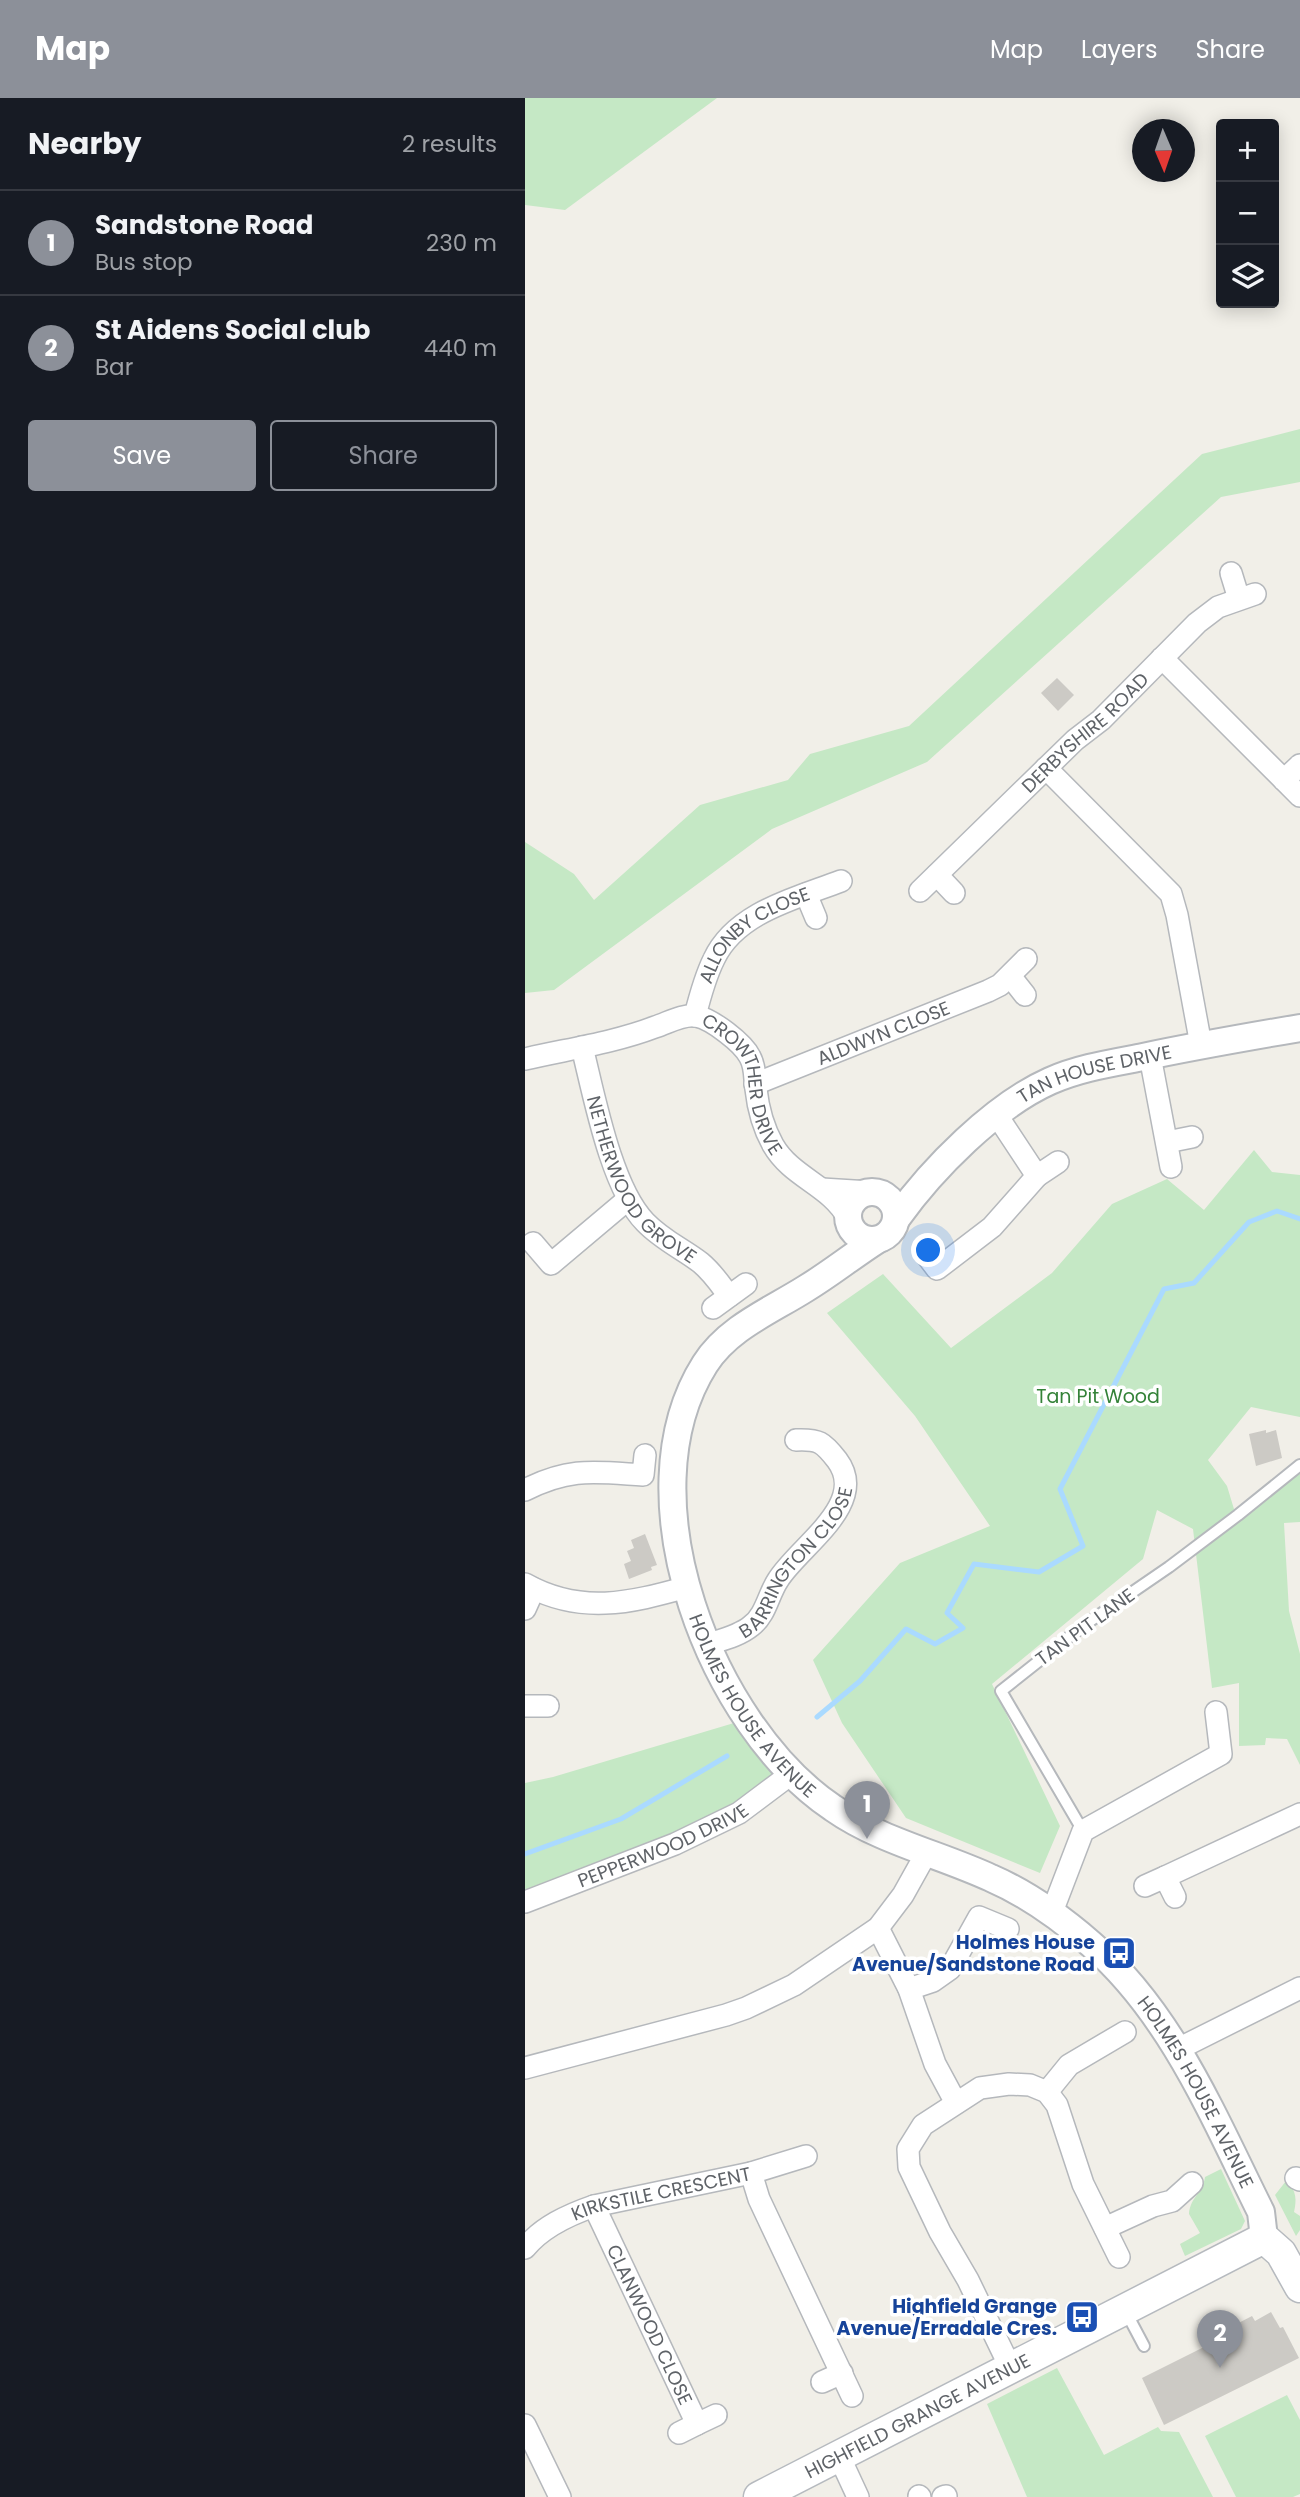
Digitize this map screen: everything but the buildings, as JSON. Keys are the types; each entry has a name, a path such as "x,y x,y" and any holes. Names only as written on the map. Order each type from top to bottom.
{"main road":[{"path":"1264,2238 1286,2260 1300,2287"},
{"name":"HIGHFIELD GRANGE AVENUE","path":"759,2497 1264,2238"}],"street":[{"name":"DERBYSHIRE ROAD","path":"920,891 1075,740 1101,720 1207,615 1218,607 1247,597 1231,573"},
{"path":"1162,658 1300,796"},
{"path":"1284,780 1300,765"},
{"path":"1047,768 1171,894 1201,1045"},
{"path":"937,875 954,892"},
{"name":"ALLONBY CLOSE","path":"695,1016 715,957 731,933 746,922 841,881"},
{"path":"806,894 816,918"},
{"name":"ALDWYN CLOSE","path":"755,1084 988,991 1010,976 1026,959"},
{"path":"1010,976 1025,995"},
{"name":"CROWTHER DRIVE","path":"525,1059 625,1037 683,1017 695,1016 717,1027 749,1054 755,1068 755,1084 763,1124 773,1146 789,1166 835,1198 849,1222"},
{"name":"TAN HOUSE DRIVE","path":"897,1218 920,1185 996,1114 1052,1080 1094,1067 1300,1028"},
{"name":"NETHERWOOD GROVE","path":"582,1047 611,1156 627,1200 659,1236 699,1262 713,1275 729,1296"},
{"path":"1150,1056 1171,1167"},
{"path":"996,1114 1037,1176"},
{"path":"1167,1142 1192,1137"},
{"path":"923,1252 937,1269 992,1227 1037,1176 1058,1162"},
{"path":"842,1263 849,1211 856,1198 874,1192 920,1185"},
{"path":"822,1189 874,1192 890,1199 896,1211 897,1218 890,1233 877,1240 861,1238 849,1222"},
{"path":"533,1243 543,1271 627,1200"},
{"name":"HOLMES HOUSE AVENUE","path":"877,1240 802,1291 732,1333 705,1364 690,1392 680,1427 673,1493 675,1533 687,1587 706,1645 751,1727 773,1756 832,1808 860,1824 993,1878 1052,1912 1127,1977 1156,2013 1178,2049 1261,2212 1264,2238"},
{"name":"BARRINGTON CLOSE","path":"706,1645 741,1633 753,1625 761,1615 778,1580 797,1555 833,1517 842,1502 846,1485 841,1465 826,1446 814,1439 796,1440"},
{"path":"525,1490 563,1474 583,1471 643,1475"},
{"path":"525,1609 529,1586 571,1601 597,1604 618,1604 687,1587"},
{"path":"525,1706 548,1706"},
{"path":"1052,1912 1083,1831 1221,1754 1216,1712"},
{"name":"PEPPERWOOD DRIVE","path":"525,1902 686,1839 739,1813 791,1774"},
{"path":"1145,1886 1300,1814"},
{"path":"525,2068 746,2008 818,1970 878,1928 903,1895 926,1852"},
{"path":"1165,1877 1175,1897"},
{"path":"909,1989 933,1981 950,1969 979,1917 1007,1929"},
{"path":"878,1928 909,1989 936,2064 957,2102"},
{"path":"1178,2049 1300,1987"},
{"path":"1047,2092 1069,2065 1100,2058 1125,2032"},
{"path":"1011,2369 909,2167 908,2148 923,2125 980,2088 995,2084 1030,2085 1047,2092 1057,2105 1076,2167 1119,2258"},
{"name":"KIRKSTILE CRESCENT","path":"525,2248 545,2230 579,2211 594,2206 751,2173 806,2155"},
{"path":"751,2173 759,2199 852,2396"},
{"path":"1105,2228 1153,2206 1177,2208 1192,2183"},
{"name":"CLANWOOD CLOSE","path":"594,2206 697,2424"},
{"path":"822,2382 842,2373"},
{"path":"525,2425 560,2497"},
{"path":"839,2456 858,2497"}],"lane":[{"name":"TAN PIT LANE","path":"1083,1831 1001,1691 1083,1626 1228,1522 1300,1465"},
{"path":"1125,2310 1144,2346"}],"green space":[{"path":"525,98 717,98 565,210 525,205"},
{"path":"1300,429 1300,482 1221,497 927,762 772,829 554,990 525,993 525,842 574,874 594,900 700,805 788,780 810,754 909,726 1202,454"},
{"name":"Tan Pit Wood","path":"1254,1150 1272,1172 1300,1175 1300,1417 1251,1407 1208,1460 1227,1486 1237,1519 1300,1465 1300,1522 1284,1523 1289,1611 1300,1654 1300,1765 1287,1739 1266,1738 1265,1745 1239,1746 1239,1683 1212,1688 1193,1529 1157,1510 1143,1559 992,1684 1060,1826 1040,1873 906,1818 842,1723 813,1660 900,1563 990,1526 915,1416 827,1313 883,1274 951,1348 1052,1273 1112,1204 1167,1179 1204,1210"},
{"path":"734,1723 751,1727 774,1775 734,1805 674,1833 525,1892 525,1783"},
{"path":"1221,2169 1245,2221 1241,2229 1185,2256 1180,2244 1200,2233 1189,2214 1192,2204 1205,2177"},
{"path":"1286,2181 1291,2185 1295,2196 1294,2212 1300,2216 1300,2230 1296,2236 1275,2195"},
{"path":"1057,2368 1104,2455 1158,2427 1161,2431 1179,2432 1213,2497 1027,2497 987,2404"},
{"path":"1287,2395 1300,2420 1300,2494 1293,2497 1236,2497 1205,2436"}],"waterway":[{"path":"817,1717 860,1681 906,1629 935,1644 963,1628 947,1613 974,1564 1039,1572 1083,1546 1060,1489 1164,1289 1194,1283 1249,1222 1277,1211 1300,1219"},
{"path":"525,1854 621,1819 727,1756"}],"place":[{"name":"Sandstone Road","path":"867,1839"},
{"name":"Holmes House Avenue/Sandstone Road","path":"1119,1953"},
{"name":"Highfield Grange Avenue/Erradale Cres.","path":"1082,2317"},
{"name":"St Aidens Social club","path":"1220,2368"}]}
